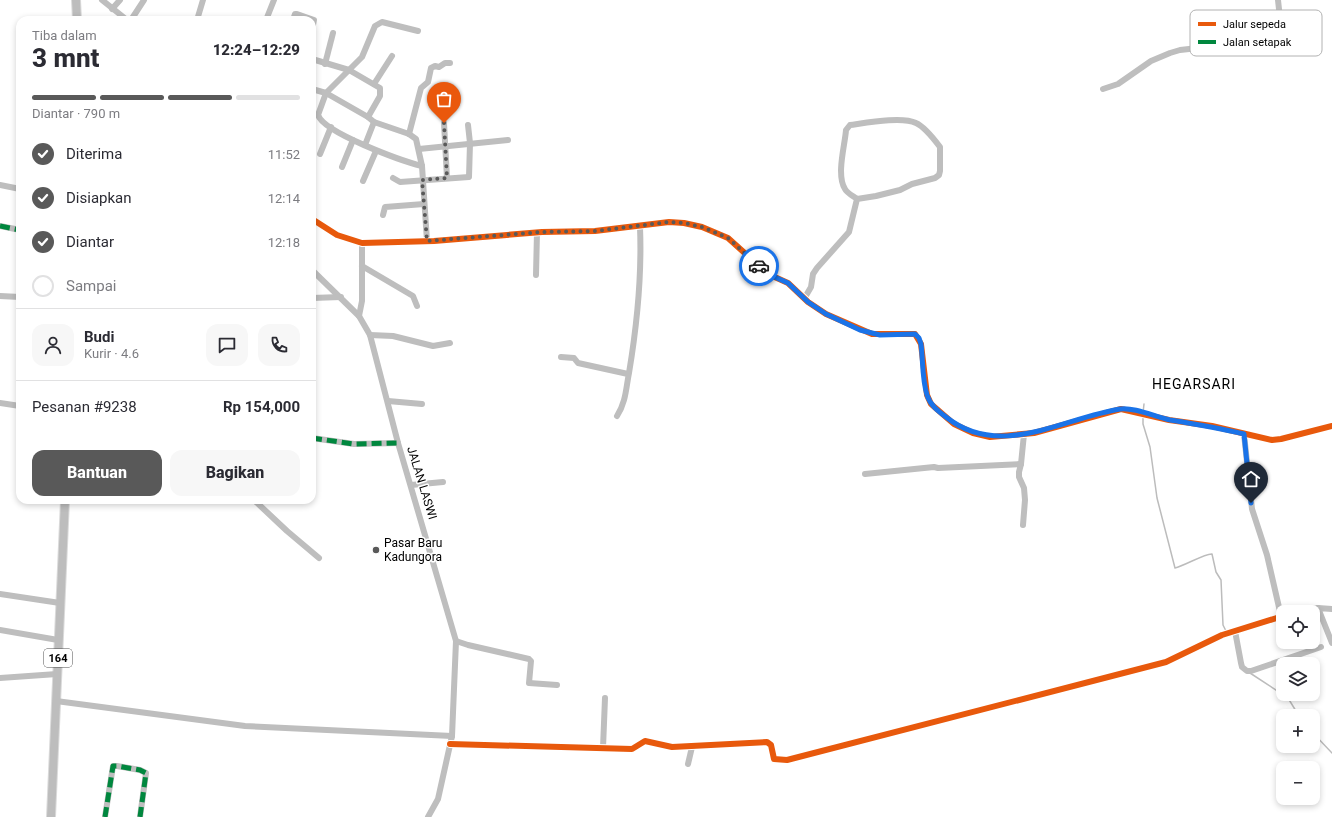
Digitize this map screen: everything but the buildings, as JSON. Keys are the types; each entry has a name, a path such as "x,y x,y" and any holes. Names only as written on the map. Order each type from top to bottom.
{"main road":[{"path":"76,0 76,16"},
{"name":"164","path":"51,817 65,504"}],"street":[{"path":"102,0 122,16"},
{"path":"112,9 120,0"},
{"path":"134,16 144,0"},
{"path":"198,16 203,0"},
{"path":"268,16 274,0"},
{"path":"1278,0 1279,10"},
{"path":"418,31 382,22 375,26 362,57 326,93 318,115 319,118 331,127 353,140 398,160 422,166"},
{"path":"325,64 333,33"},
{"path":"1103,89 1118,84 1151,61 1170,53 1190,49"},
{"path":"374,84 392,56"},
{"path":"316,61 349,70 380,88 380,96 368,117"},
{"path":"409,134 421,88 428,82 431,68 435,66 439,67 444,63 450,63"},
{"path":"316,90 326,93 374,122 409,134 416,138 422,166 427,241"},
{"path":"884,121 913,121 920,125 940,147 940,171 939,175 935,178 912,184 900,190 857,199 846,190 842,184 841,171 846,130 850,125 884,121"},
{"path":"365,145 374,122"},
{"path":"444,123 447,178"},
{"path":"393,178 400,182 469,177 470,143 468,125"},
{"path":"320,154 331,127"},
{"path":"342,167 353,140"},
{"path":"419,148 508,140"},
{"path":"363,181 376,151"},
{"path":"0,185 16,188"},
{"path":"804,299 811,287 813,274 817,268 849,232 857,199"},
{"path":"383,214 385,207 424,204"},
{"path":"316,222 337,235 362,243 427,241 537,232 595,231 640,227 669,222 684,223 702,227 728,238 764,271 788,283 804,299 826,314 872,334 915,334 919,338 921,344 927,395 931,404 954,424 973,433 990,437 1024,434 1121,409 1140,412 1169,420 1212,426 1272,440 1332,426"},
{"path":"0,226 16,229"},
{"path":"617,416 623,407 638,302 641,259 640,227"},
{"path":"536,275 537,232"},
{"path":"359,316 362,301 362,243"},
{"path":"362,266 413,296 417,306"},
{"name":"JALAN LASWI","path":"316,274 359,316 370,334 398,443 456,641 452,736 438,799 428,817"},
{"path":"0,296 16,297"},
{"path":"316,298 341,298"},
{"path":"370,334 393,336 433,346 450,343"},
{"path":"561,357 574,358 578,363 628,374"},
{"path":"388,401 422,404"},
{"path":"0,403 16,405"},
{"path":"1023,526 1026,500 1024,488 1019,476 1024,434"},
{"path":"1244,434 1252,509 1267,555 1279,605"},
{"path":"316,439 354,444 398,443"},
{"path":"865,474 934,467 1021,464"},
{"path":"411,485 443,482"},
{"path":"258,504 319,558"},
{"path":"0,594 60,603"},
{"path":"1320,608 1332,609"},
{"path":"1320,613 1332,643"},
{"path":"450,744 632,750 645,741 666,746 692,747 766,742 771,745 774,759 780,760 793,758 1166,662 1222,635 1276,618"},
{"path":"0,630 58,640"},
{"path":"1234,632 1242,667 1247,671 1321,647"},
{"path":"456,641 528,659 531,661 529,683 557,685"},
{"path":"0,678 57,674"},
{"path":"603,748 605,698"},
{"path":"56,701 245,726 452,736"},
{"path":"688,764 692,747"},
{"path":"105,817 113,766 117,766 140,770 146,773 140,817"}],"waterway":[{"path":"1143,413 1144,404"},
{"path":"1143,417 1143,424 1150,447 1157,498 1175,568 1205,555 1212,554 1216,572 1221,580 1223,625 1226,631"},
{"path":"1250,673 1288,698 1295,709"},
{"path":"1320,740 1332,753"}],"marked path":[{"path":"0,226 16,229"},
{"path":"316,439 354,444 398,443"},
{"path":"105,817 113,766 140,770 146,773 140,817"}],"cycle path":[{"path":"316,222 337,235 362,243 434,241 542,232 595,231 669,222 684,223 702,227 728,238 768,274 788,283 808,302 826,314 872,334 915,334 921,344 927,395 931,404 954,424 973,433 990,437 1034,433 1121,409 1169,420 1212,426 1272,440 1332,426"},
{"path":"450,744 632,749 645,741 672,747 767,742 771,745 774,759 787,760 1166,662 1222,635 1276,618"}],"way so far":[{"path":"444,123 447,178 422,180 427,241 542,232 595,231 640,227 669,222 684,223 702,227 728,238 759,266"}],"place":[{"name":"Pasar Baru Kadungora","path":"376,550"}],"district":[{"name":"HEGARSARI","path":"1194,384"}],"route":[{"path":"759,266 768,274 788,283 808,302 826,314 860,330 880,335 915,334 919,338 921,344 927,395 931,404 954,424 973,433 990,437 1034,433 1121,409 1140,412 1169,420 1212,426 1244,434 1251,503"}]}
